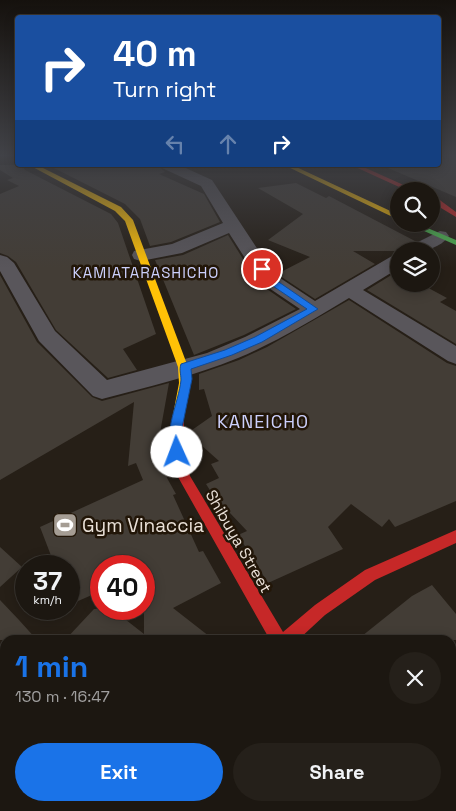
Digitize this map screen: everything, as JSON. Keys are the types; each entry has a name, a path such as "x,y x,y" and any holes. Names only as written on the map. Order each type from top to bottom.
{"main road":[{"name":"Shibuya Street","path":"84,193 124,214 130,224 185,367 186,379 176,435 179,460 184,476 276,635"},
{"path":"346,193 390,214"},
{"path":"440,203 456,208"},
{"path":"440,205 456,215"},
{"path":"440,217 456,224"},
{"path":"431,232 448,239"},
{"path":"292,635 320,610 370,576 456,536"}],"street":[{"path":"212,193 267,278 314,309"},
{"path":"141,255 176,249 233,225"},
{"path":"0,261 7,267 47,336 102,390 185,367 258,340 390,265"},
{"path":"348,290 456,356"}],"building":[{"path":"70,193 111,214 118,223 156,334 123,349 137,370 108,378 56,330 16,262 0,253 0,194"},
{"path":"103,193 201,193 204,194 220,222 171,242 150,246 140,219 125,204"},
{"path":"266,193 316,193 326,198 329,196 390,228 390,232 398,232 415,241 390,242 390,251 353,251 375,264 315,299 277,274 310,257 268,240 303,214"},
{"path":"446,193 456,193 456,197"},
{"path":"228,235 258,283 296,309 244,335 194,355 155,260 183,255"},
{"path":"0,275 37,342 92,397 102,401 169,383 160,433 167,478 176,494 173,495 199,552 203,551 221,583 173,608 208,635 70,635 90,613 90,620 126,620 144,634 144,620 155,620 155,555 90,555 90,596 80,600 80,555 51,555 40,527 143,480 136,463 128,466 134,402 0,480"},
{"path":"390,276 390,292 436,292 447,298 440,302 456,311 456,344 367,290"},
{"path":"349,300 447,363 456,366 456,501 395,527 389,519 382,527 351,504 328,527 343,549 268,583 238,535 247,531 213,495 206,484 219,478 211,464 219,461 192,437 192,430 212,416 204,389 199,390 199,374 239,360 267,347"},
{"path":"0,547 15,561 15,573 0,587"},
{"path":"432,585 456,614 456,635 363,635 412,596"},
{"path":"0,600 15,616 15,620 19,620 32,635 0,635"}],"traffic: fast":[{"path":"431,232 456,243"}],"traffic: slow":[{"path":"86,193 118,209 129,220 185,375 178,420"},
{"path":"346,193 390,214"}],"traffic: jam":[{"path":"440,204 456,215"},
{"path":"178,420 177,452 184,477 276,635"},
{"path":"292,635 320,610 370,575 456,536"}],"place":[{"name":"Gym Vinaccia","path":"65,525"}],"district":[{"name":"KAMIATARASHICHO","path":"146,273"},
{"name":"KANEICHO","path":"263,422"}],"route":[{"path":"177,452 176,428 186,379 185,367 258,340 314,309 267,278 262,269"}]}
